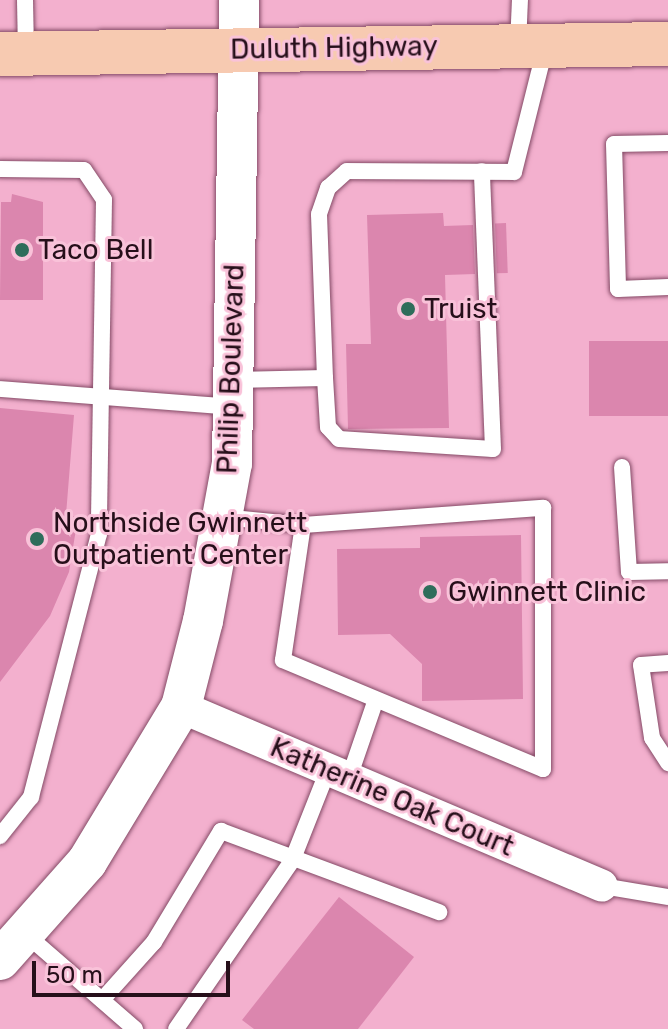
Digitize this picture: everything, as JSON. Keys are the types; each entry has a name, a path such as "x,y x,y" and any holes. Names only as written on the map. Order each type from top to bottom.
{"main road":[{"name":"Duluth Highway","path":"13,54 668,44"}],"street":[{"name":"Philip Boulevard","path":"14,948 87,862 181,707 222,517 232,394 239,0"},
{"name":"Katherine Oak Court","path":"181,707 602,886"}],"lane":[{"path":"13,54 25,0"},
{"path":"482,171 493,449 339,439 328,427 325,378 319,214 328,188 347,171 482,171 514,172 532,45 520,0"},
{"path":"668,143 614,144 618,289 668,287"},
{"path":"0,169 84,170 99,183 104,397 99,534 31,797 0,836"},
{"path":"0,389 104,397 232,394 325,378"},
{"path":"622,467 629,572 668,571"},
{"path":"222,517 303,525 543,508 543,769 283,660 303,525"},
{"path":"668,663 641,665 652,738 668,763"},
{"path":"176,1029 292,861 376,699"},
{"path":"102,1000 154,942 221,831 292,861 439,912"},
{"path":"602,886 668,897"},
{"path":"14,948 102,1000 135,1029"}],"building":[{"name":"Taco Bell","path":"12,194 43,202 43,300 0,300 1,202 11,202"},
{"name":"Truist","path":"443,213 444,226 473,225 475,274 445,275 449,428 348,429 346,344 371,344 367,215"},
{"path":"495,223 506,223 508,273 497,273"},
{"path":"589,341 668,341 668,416 589,416"},
{"name":"Northside Gwinnett Outpatient Center","path":"0,408 74,415 66,515 78,517 69,572 50,616 0,682"},
{"name":"Gwinnett Clinic","path":"521,535 523,699 422,701 422,664 390,634 338,635 337,549 420,548 420,537"},
{"path":"339,897 414,957 358,1029 254,1029 242,1020"}],"place":[{"name":"Taco Bell","path":"22,250"},
{"name":"Truist","path":"408,309"},
{"name":"Northside Gwinnett Outpatient Center","path":"37,539"},
{"name":"Gwinnett Clinic","path":"430,592"}]}
